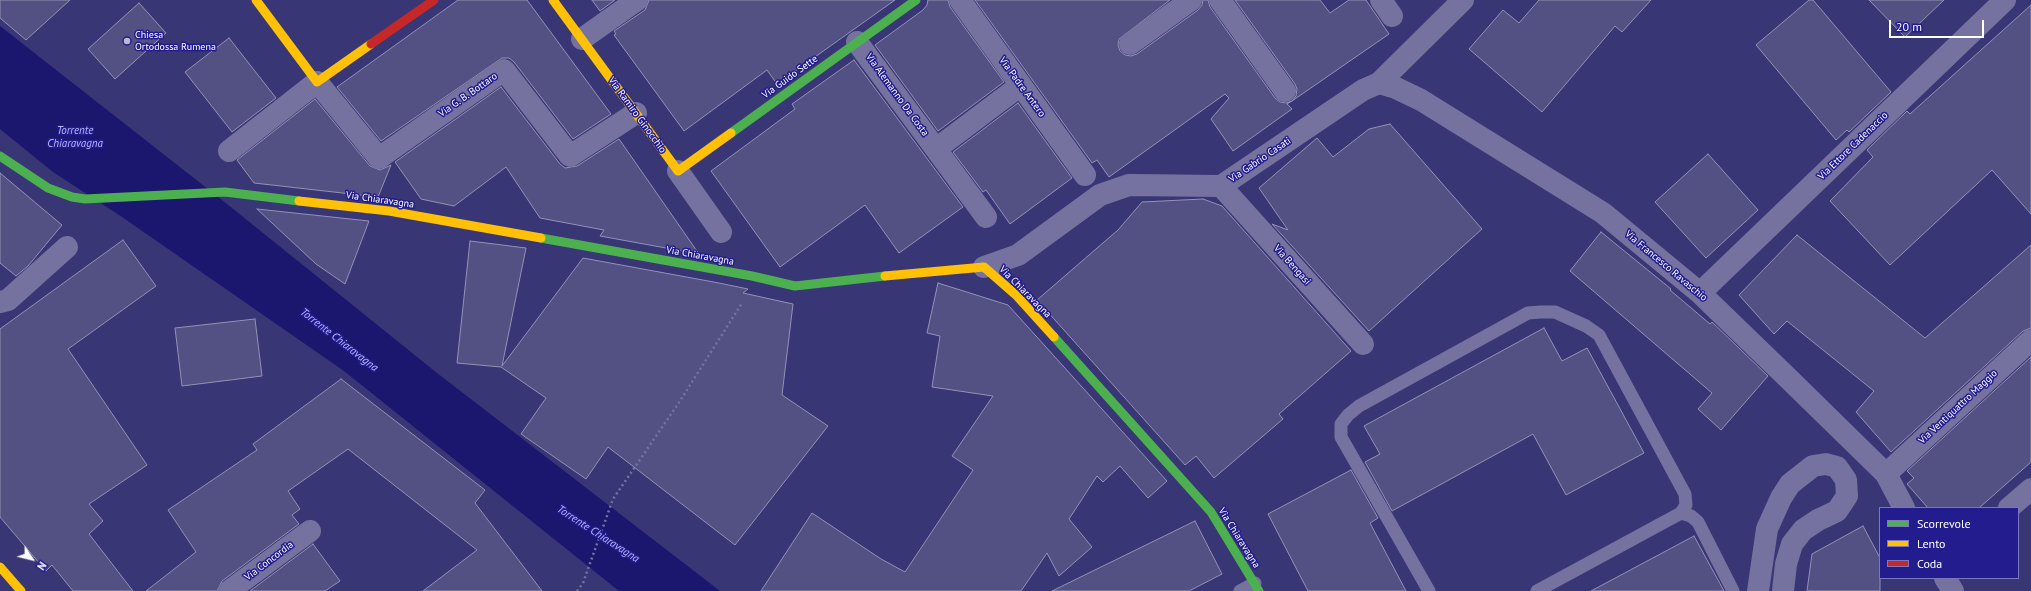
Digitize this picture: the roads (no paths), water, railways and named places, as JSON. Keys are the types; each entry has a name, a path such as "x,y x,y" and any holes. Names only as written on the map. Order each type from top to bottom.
{"main road":[{"path":"256,0 317,82 434,0"},
{"name":"Via Ramiro Ginocchio","path":"553,0 678,171"},
{"name":"Via Guido Sette","path":"678,171 916,0"},
{"name":"Via Chiaravagna","path":"0,156 48,188 72,197 85,199 226,192 389,211 759,278 795,286 928,271 984,267 1016,295 1211,512 1257,587"},
{"path":"0,567 22,591"}],"street":[{"path":"582,39 637,0"},
{"name":"Via Padre Antero","path":"960,0 1085,174"},
{"path":"1130,44 1190,0"},
{"path":"1220,0 1285,91"},
{"name":"Via Gabrio Casati","path":"984,267 1018,255 1100,195 1129,184 1221,186 1363,90 1379,83 1462,0"},
{"name":"Via Ettore Cadenaccio","path":"1700,293 2005,0"},
{"name":"Via Alemanno Da Costa","path":"858,42 986,217"},
{"name":"Via G. B. Bottaro","path":"317,82 379,158 504,70 570,156 636,113"},
{"path":"229,151 317,82"},
{"name":"Via Francesco Ravaschio","path":"1379,83 1396,88 1421,100 1603,213 1700,293 1886,474 1903,507"},
{"path":"936,149 1020,85"},
{"name":"Via Ramiro Ginocchio","path":"678,171 720,232"},
{"name":"Via Bengasi","path":"1221,186 1363,344"},
{"path":"0,302 8,300 67,247"},
{"name":"Via Ventiquattro Maggio","path":"1886,474 2031,340"},
{"path":"1758,591 1767,529 1781,498 1790,484 1813,466 1826,464 1837,467 1846,480 1847,496 1837,512 1818,520 1803,530 1792,544 1786,564 1783,591"},
{"path":"2010,507 2031,489"},
{"name":"Via Concordia","path":"229,591 310,531"},
{"path":"1946,579 1953,591"}],"lane":[{"path":"1429,591 1341,437 1341,424 1358,406 1528,313 1555,312 1586,326 1599,334 1685,494 1686,505 1681,514 1537,591"},
{"path":"1681,514 1690,516 1698,522 1733,591"},
{"path":"1240,591 1257,587"}],"water":[{"name":"Torrente Chiaravagna","path":"0,26 227,204 437,373 720,591 619,591 344,371 122,217 53,172 0,129"}],"place":[{"name":"Chiesa Ortodossa Rumena","path":"127,41"}]}
